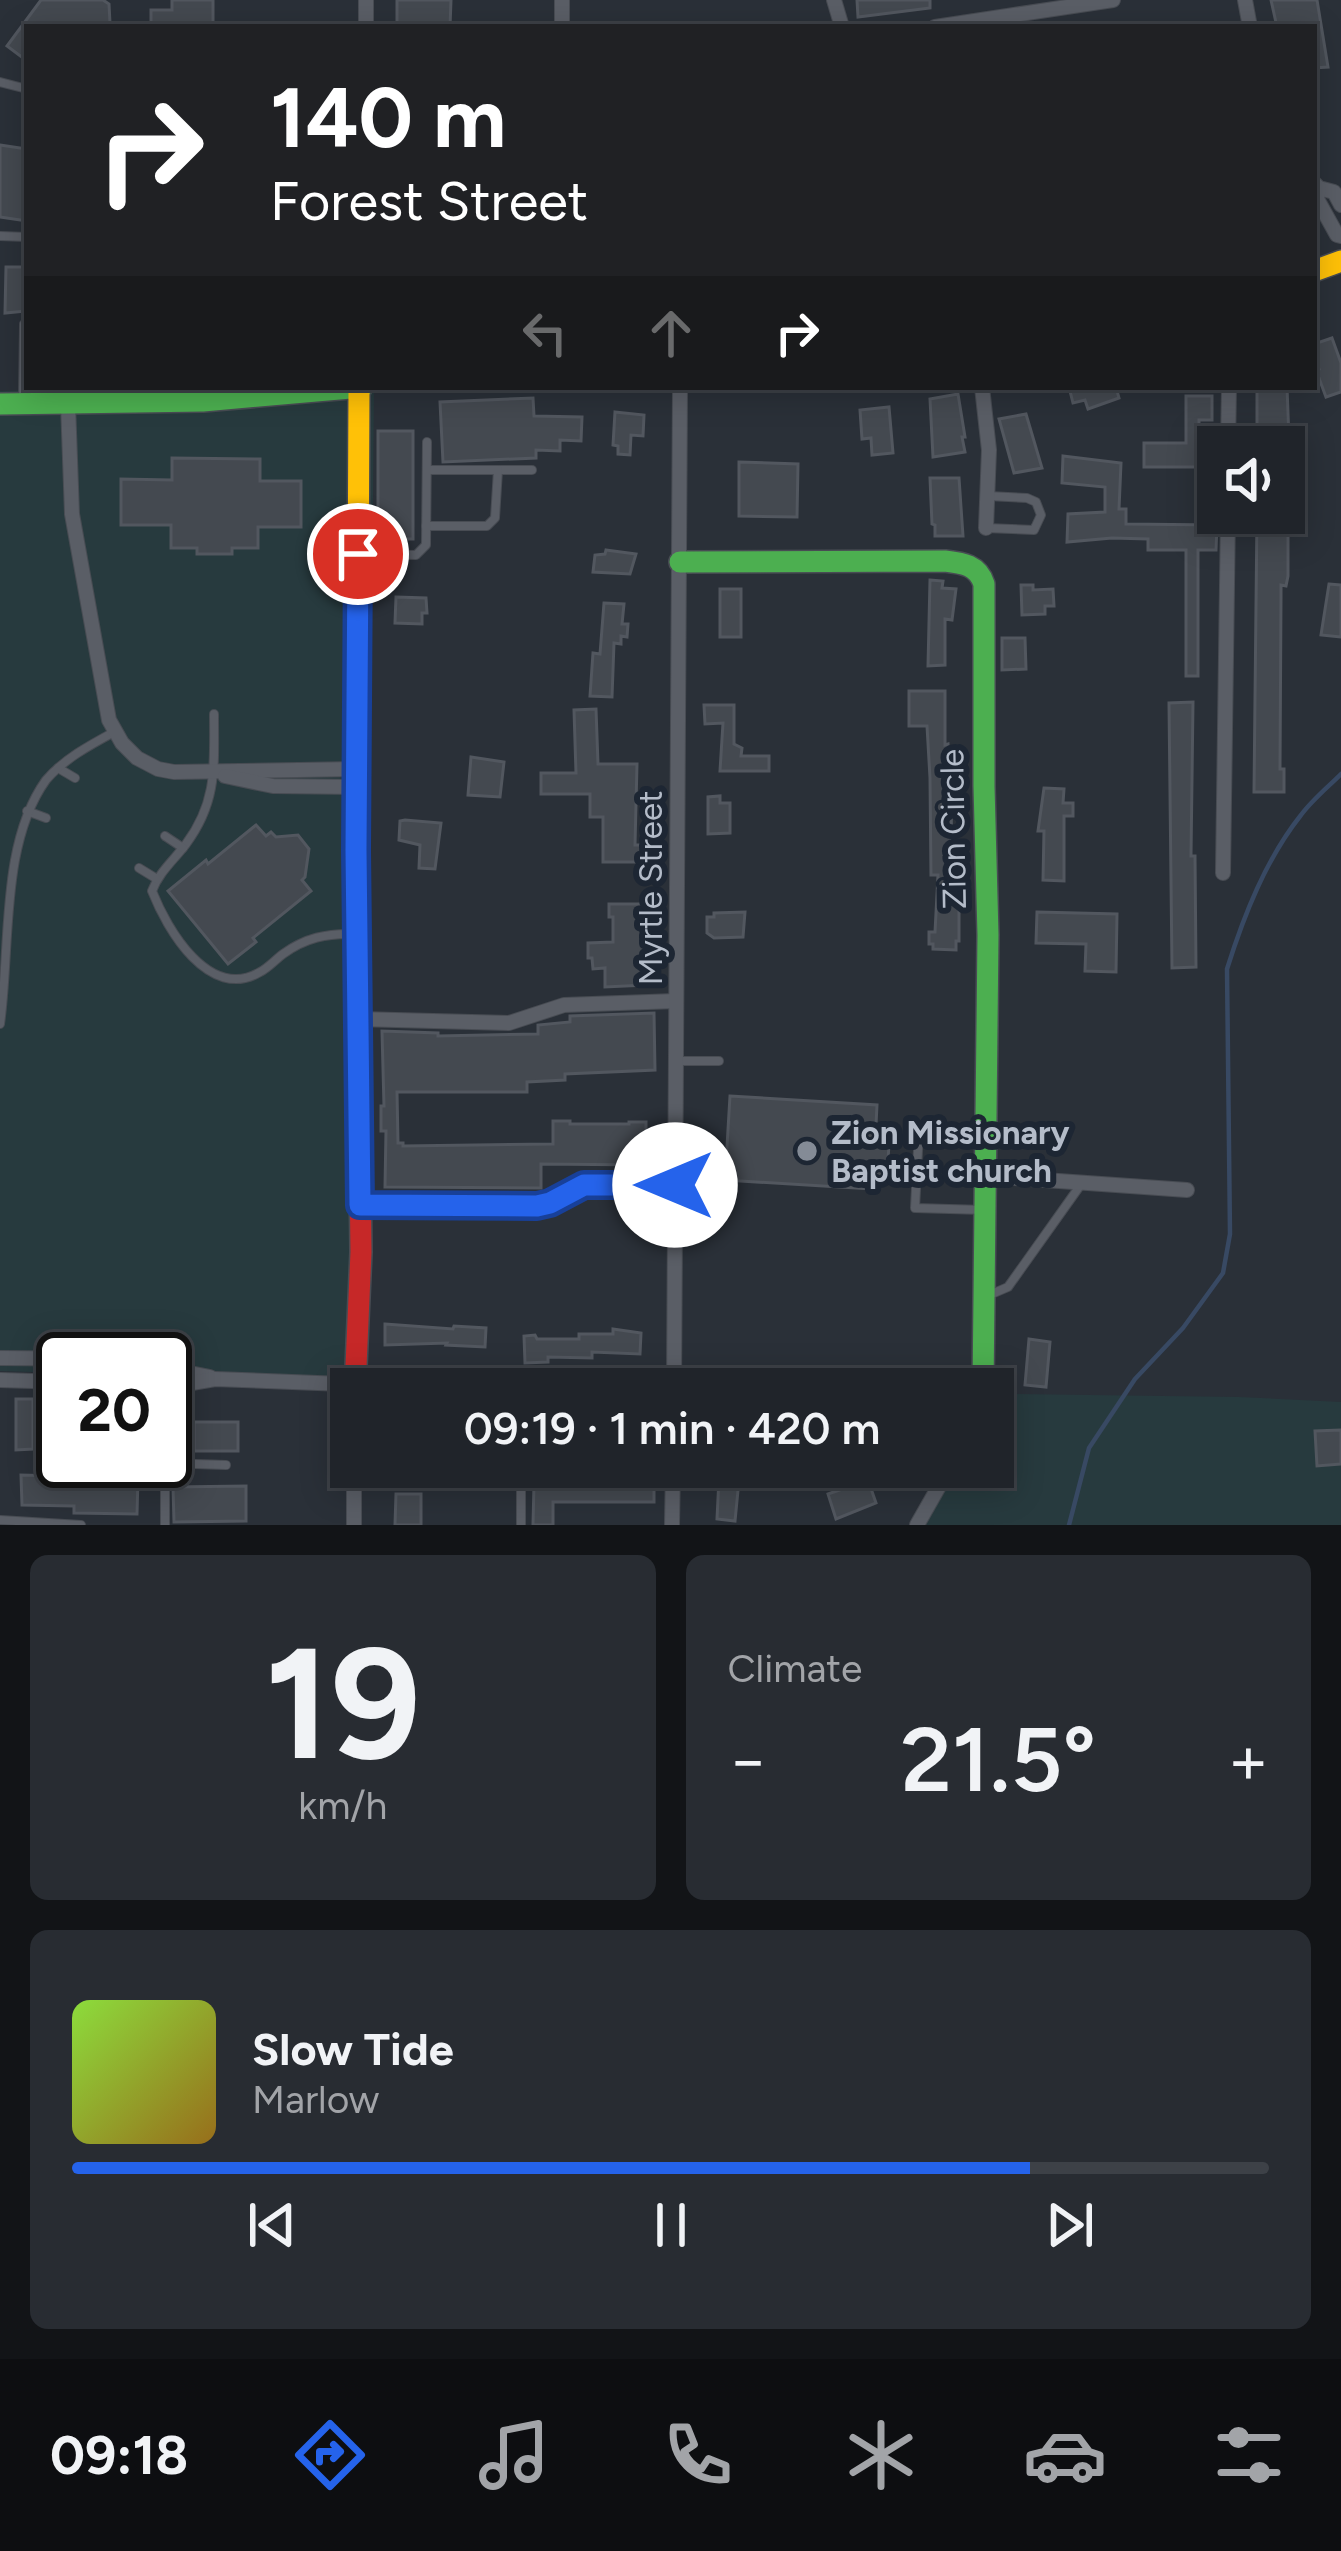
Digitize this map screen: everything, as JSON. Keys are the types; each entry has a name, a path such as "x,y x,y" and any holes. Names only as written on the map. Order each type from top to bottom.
{"street":[{"path":"955,24 1113,0"},
{"path":"1336,211 1337,235 1341,236"},
{"path":"12,404 60,398 203,401 308,390"},
{"path":"356,1368 360,1205 360,390"},
{"name":"Myrtle Street","path":"674,1368 680,390"},
{"path":"982,390 989,449 986,528"},
{"path":"1228,390 1228,426"},
{"path":"60,398 72,514 106,708 129,751 158,769 214,773 273,786 357,778"},
{"path":"1222,873 1228,534"},
{"name":"Zion Circle","path":"680,562 945,561 970,564 982,575 988,935 984,1368"},
{"path":"358,1019 514,1022 564,1005 676,1001"},
{"path":"986,1176 1187,1190"},
{"path":"0,1358 36,1358"},
{"path":"192,1374 330,1386"},
{"path":"192,1383 214,1379"},
{"path":"0,1381 36,1382"},
{"path":"354,1488 354,1525"},
{"path":"672,1525 673,1488"},
{"path":"916,1525 938,1488"}],"lane":[{"path":"12,404 24,324"},
{"path":"358,554 416,555 426,545 427,442"},
{"path":"427,470 532,470"},
{"path":"426,526 487,526 495,518 498,470"},
{"path":"986,528 1034,530 1041,515 1036,502 1027,498 987,496"},
{"path":"214,714 211,797 202,821 152,891 164,922 194,959 216,974 236,979 257,974 311,938 357,934"},
{"path":"0,1024 8,880 17,835 33,796 58,767 115,732"},
{"path":"58,767 75,778"},
{"path":"27,811 46,818"},
{"path":"165,836 183,848"},
{"path":"139,868 157,879"},
{"path":"676,1061 718,1061"},
{"path":"986,1132 919,1130 915,1208 986,1210"},
{"path":"986,1297 1008,1287 1082,1183"},
{"path":"360,1205 537,1206 584,1185 675,1185"},
{"path":"192,1463 226,1465"},
{"path":"165,1488 165,1525"},
{"path":"521,1488 521,1525"},
{"path":"0,1520 81,1525"}],"green space":[{"path":"374,390 370,832 347,1368 330,1368 330,1383 192,1378 192,1332 36,1332 36,1372 0,1371 0,391"},
{"path":"1014,1394 1341,1402 1341,1525 917,1525 944,1488 1014,1488"}],"building":[{"path":"41,0 103,0 109,4 109,24 24,24 24,59 7,46"},
{"path":"172,0 213,0 213,23 151,24 151,10 172,10"},
{"path":"397,0 451,0 450,24 397,24"},
{"path":"857,0 930,0 930,8 858,17"},
{"path":"1271,0 1317,0 1328,67 1317,68 1317,24 1276,24"},
{"path":"0,145 24,149 24,221 0,217"},
{"path":"6,267 24,267 24,311 5,313"},
{"path":"1332,338 1341,363 1341,392 1326,397 1317,373 1317,343"},
{"path":"1070,390 1117,390 1119,398 1088,409 1085,400 1073,403"},
{"path":"1257,390 1287,390 1288,426 1257,426"},
{"path":"958,394 965,452 933,457 930,399"},
{"path":"1186,396 1212,396 1212,420 1199,420 1197,426 1197,467 1144,467 1144,443 1186,443"},
{"path":"533,398 534,416 582,417 581,441 560,440 560,451 536,450 536,458 443,462 440,402"},
{"path":"889,407 893,453 872,455 871,438 862,439 860,410"},
{"path":"615,412 644,415 643,436 631,435 630,455 618,454 618,446 613,445"},
{"path":"1026,414 1042,468 1014,473 999,419"},
{"path":"378,431 413,431 413,539 378,539"},
{"path":"1063,456 1121,463 1119,509 1126,509 1126,524 1197,525 1197,534 1217,534 1216,550 1198,550 1198,676 1186,676 1186,550 1148,550 1148,539 1067,542 1068,514 1105,512 1105,487 1062,483"},
{"path":"172,458 260,459 260,481 301,481 301,527 258,527 258,548 197,554 197,548 171,548 171,525 121,525 121,479 172,480"},
{"path":"739,462 798,464 797,517 739,516"},
{"path":"930,478 959,478 963,536 935,536"},
{"path":"1257,534 1288,534 1288,576 1286,586 1281,585 1280,769 1284,769 1284,792 1254,792"},
{"path":"606,550 636,554 630,574 593,572 595,555"},
{"path":"930,580 943,581 942,588 956,589 952,620 945,619 945,665 928,666"},
{"path":"1329,584 1341,585 1341,637 1321,635"},
{"path":"1021,585 1053,589 1054,606 1045,606 1045,614 1022,615"},
{"path":"720,589 741,589 741,637 720,637"},
{"path":"396,597 426,598 422,624 395,623"},
{"path":"604,603 624,604 622,624 628,624 627,637 621,636 621,644 614,643 612,697 590,696 593,653 600,654"},
{"path":"1002,638 1025,638 1026,669 1002,670"},
{"path":"909,691 945,691 952,893 958,893 959,900 956,950 933,949 929,944 929,932 935,932 938,875 931,875 927,726 909,726"},
{"path":"1193,702 1191,856 1195,856 1196,967 1172,968 1169,703"},
{"path":"704,705 734,705 734,744 742,748 741,756 769,756 769,771 720,771 723,723 705,724"},
{"path":"596,709 598,764 637,764 635,845 642,845 641,862 603,862 603,817 590,817 590,794 541,794 541,773 576,773 574,710"},
{"path":"471,757 504,762 500,797 468,795"},
{"path":"1044,788 1064,789 1063,803 1073,803 1073,816 1064,816 1064,881 1043,880 1044,831 1038,831"},
{"path":"720,796 720,803 730,803 730,833 708,834 708,797"},
{"path":"400,821 441,823 435,869 419,868 420,845 399,840"},
{"path":"256,825 266,836 271,832 276,837 298,835 309,849 302,880 311,891 228,964 168,891"},
{"path":"609,904 642,904 646,985 605,987 605,968 593,969 588,943 613,942"},
{"path":"745,912 743,937 714,938 707,933 707,917 714,913"},
{"path":"1037,912 1117,914 1116,972 1085,971 1086,944 1036,943"},
{"path":"654,1013 655,1070 565,1074 565,1080 527,1082 527,1092 397,1092 398,1143 403,1146 553,1144 553,1121 646,1122 646,1165 541,1164 541,1188 385,1187 382,1031 438,1036 538,1034 538,1025 570,1022 570,1016"},
{"name":"Zion Missionary Baptist church","path":"730,1096 877,1105 876,1125 890,1126 887,1178 872,1177 871,1189 725,1180"},
{"path":"385,1324 486,1328 485,1347 385,1345"},
{"path":"613,1329 641,1333 640,1354 592,1352 592,1358 548,1357 548,1362 525,1363 524,1336 579,1339 579,1334 613,1334"},
{"path":"1029,1339 1050,1342 1046,1387 1025,1385"},
{"path":"16,1399 33,1399 33,1449 16,1450"},
{"path":"194,1422 238,1422 238,1451 194,1451"},
{"path":"1341,1430 1341,1464 1317,1466 1315,1431"},
{"path":"21,1475 36,1475 36,1488 138,1488 137,1514 74,1513 74,1506 22,1505"},
{"path":"246,1486 246,1521 174,1522 173,1488"},
{"path":"534,1488 654,1488 654,1502 553,1502 553,1525 533,1525"},
{"path":"719,1488 738,1488 735,1521 717,1519"},
{"path":"871,1488 876,1503 836,1519 828,1494"},
{"path":"396,1494 421,1494 421,1525 395,1525"}],"waterway":[{"path":"1069,1525 1089,1448 1135,1379 1183,1328 1223,1273 1230,1234 1227,969 1277,850 1305,809 1341,774"}],"traffic: fast":[{"path":"0,404 203,401 328,390"},
{"path":"680,562 945,561 974,569 984,584 988,935 983,1368"}],"traffic: slow":[{"path":"1317,270 1341,261"},
{"path":"358,611 359,390"}],"traffic: jam":[{"path":"356,1368 361,1252 358,611"}],"place":[{"name":"Zion Missionary Baptist church","path":"807,1151"}],"route":[{"path":"358,554 360,1205 537,1206 584,1185 675,1185"}]}
